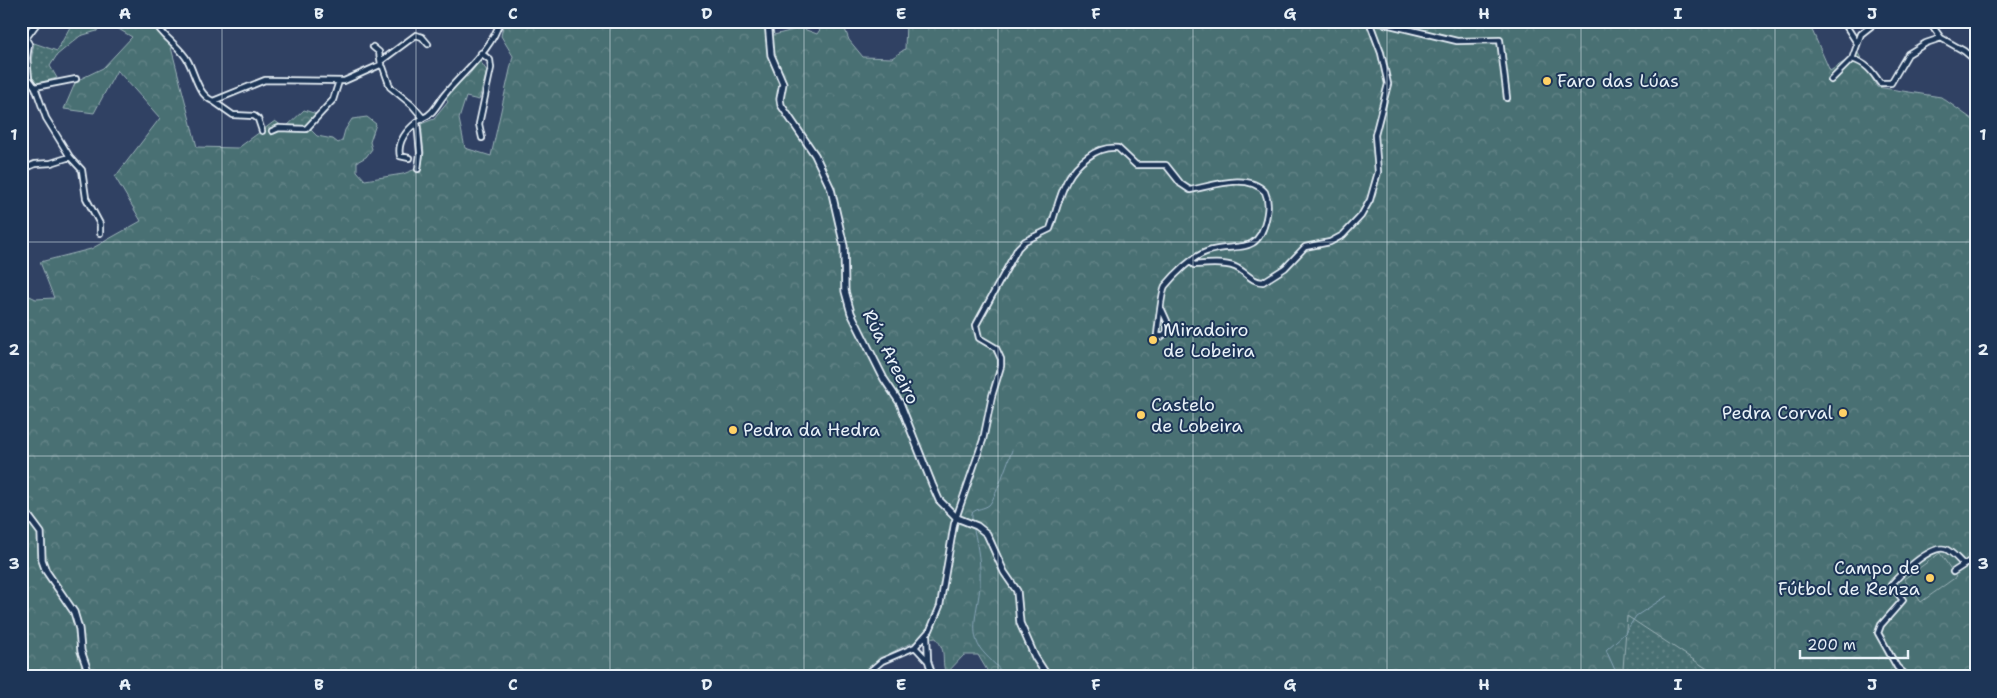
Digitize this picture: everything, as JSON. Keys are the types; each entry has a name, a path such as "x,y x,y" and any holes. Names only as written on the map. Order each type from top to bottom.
{"street":[{"path":"38,21 23,41 30,44 27,58 29,79 35,87 46,118 70,157 82,170 86,198 100,224 100,233"},
{"path":"154,21 183,54 200,90 233,115 254,116 258,119 262,131"},
{"path":"409,158 400,156 400,144 411,127 434,111 498,30 500,21"},
{"name":"Rúa Areeiro","path":"768,21 772,55 783,83 781,106 815,156 831,189 844,246 845,291 851,313 884,378 900,403 939,500 957,518 983,529 988,534 1004,572 1017,591 1020,623 1034,657 1050,677"},
{"path":"814,21 823,21"},
{"path":"1191,262 1194,265 1231,265 1242,270 1252,279 1263,282 1285,268 1305,247 1330,242 1343,234 1361,216 1370,200 1378,172 1374,145 1375,135 1388,84 1381,53 1368,21"},
{"path":"1373,21 1457,41 1500,40 1507,98"},
{"path":"1843,21 1857,44"},
{"path":"1929,21 1941,38 1964,51 1976,61"},
{"path":"1831,80 1852,59 1863,32 1875,23"},
{"path":"213,101 265,80 344,81 381,63 416,35 422,36 428,44"},
{"path":"1852,59 1862,62 1880,83 1892,83 1908,54 1926,43 1941,38"},
{"path":"373,47 379,52 390,87 412,105 423,118"},
{"path":"481,53 490,60 491,68 479,124 482,138"},
{"path":"35,87 76,78"},
{"path":"272,131 279,128 306,128 333,100 339,81"},
{"path":"417,122 420,153 418,169"},
{"path":"863,677 882,661 915,647 926,635 940,606 949,548 983,440 992,396 1001,366 1001,359 996,348 978,338 976,325 1018,248 1025,241 1050,229 1060,195 1074,167 1096,152 1114,148 1123,152 1136,165 1166,165 1181,184 1190,190 1211,184 1247,182 1262,188 1268,198 1263,229 1256,241 1246,246 1204,252 1165,287 1162,292 1162,310 1157,335 1161,337 1167,332 1168,328 1162,310"},
{"path":"21,170 35,164 51,164 70,157"},
{"path":"21,506 41,533 42,560 46,571 74,612 79,629 81,652 90,677"},
{"path":"1908,677 1897,667 1878,633 1881,625 1903,600 1891,585 1911,566 1937,550 1948,550 1963,564"},
{"path":"1953,572 1976,557"},
{"path":"926,635 928,661 933,677"},
{"path":"915,647 928,661"}],"green space":[{"path":"81,21 108,21 102,23 97,31 80,36 57,55 50,66 57,78 34,84 30,67 34,43 57,51 70,27"},
{"path":"105,21 199,21 198,25 166,28 197,147 238,148 275,121 285,128 304,110 317,114 306,125 317,136 333,139 338,143 342,141 345,130 352,119 367,117 376,124 370,142 372,149 366,157 357,162 357,171 365,180 403,174 421,167 424,153 421,124 434,119 448,102 444,95 460,75 467,77 480,61 487,71 479,100 466,97 459,119 465,148 491,156 513,56 501,36 504,21 772,21 774,35 801,28 817,34 824,24 842,21 849,40 863,57 892,58 905,49 906,21 1808,21 1830,71 1858,53 1877,87 1941,97 1976,122 1976,677 1714,677 1709,670 1627,616 1623,669 1641,670 1644,677 991,677 978,655 964,655 946,674 942,648 936,638 915,642 894,651 858,677 21,677 21,292 36,299 54,298 40,262 91,249 141,221 115,177 160,118 117,70 94,113 64,109 76,81 103,68 132,37"},
{"name":"Campo de Fútbol de Renza","path":"1940,553 1956,577 1921,602 1904,579"},
{"path":"1627,613 1709,670 1703,673 1703,677 1644,677 1635,671 1623,669 1612,647"}],"waterway":[{"path":"972,520 972,513 989,505 991,502 1012,450"},
{"path":"974,530 980,570 980,591 975,633 980,648 1005,677"},
{"path":"1625,677 1615,670 1606,650 1625,633 1636,616 1667,596"}],"place":[{"name":"Faro das Lúas","path":"1547,81"},
{"name":"Miradoiro de Lobeira","path":"1153,340"},
{"name":"Pedra Corval","path":"1843,413"},
{"name":"Castelo de Lobeira","path":"1141,415"},
{"name":"Pedra da Hedra","path":"733,430"},
{"name":"Campo de Fútbol de Renza","path":"1930,578"}]}
